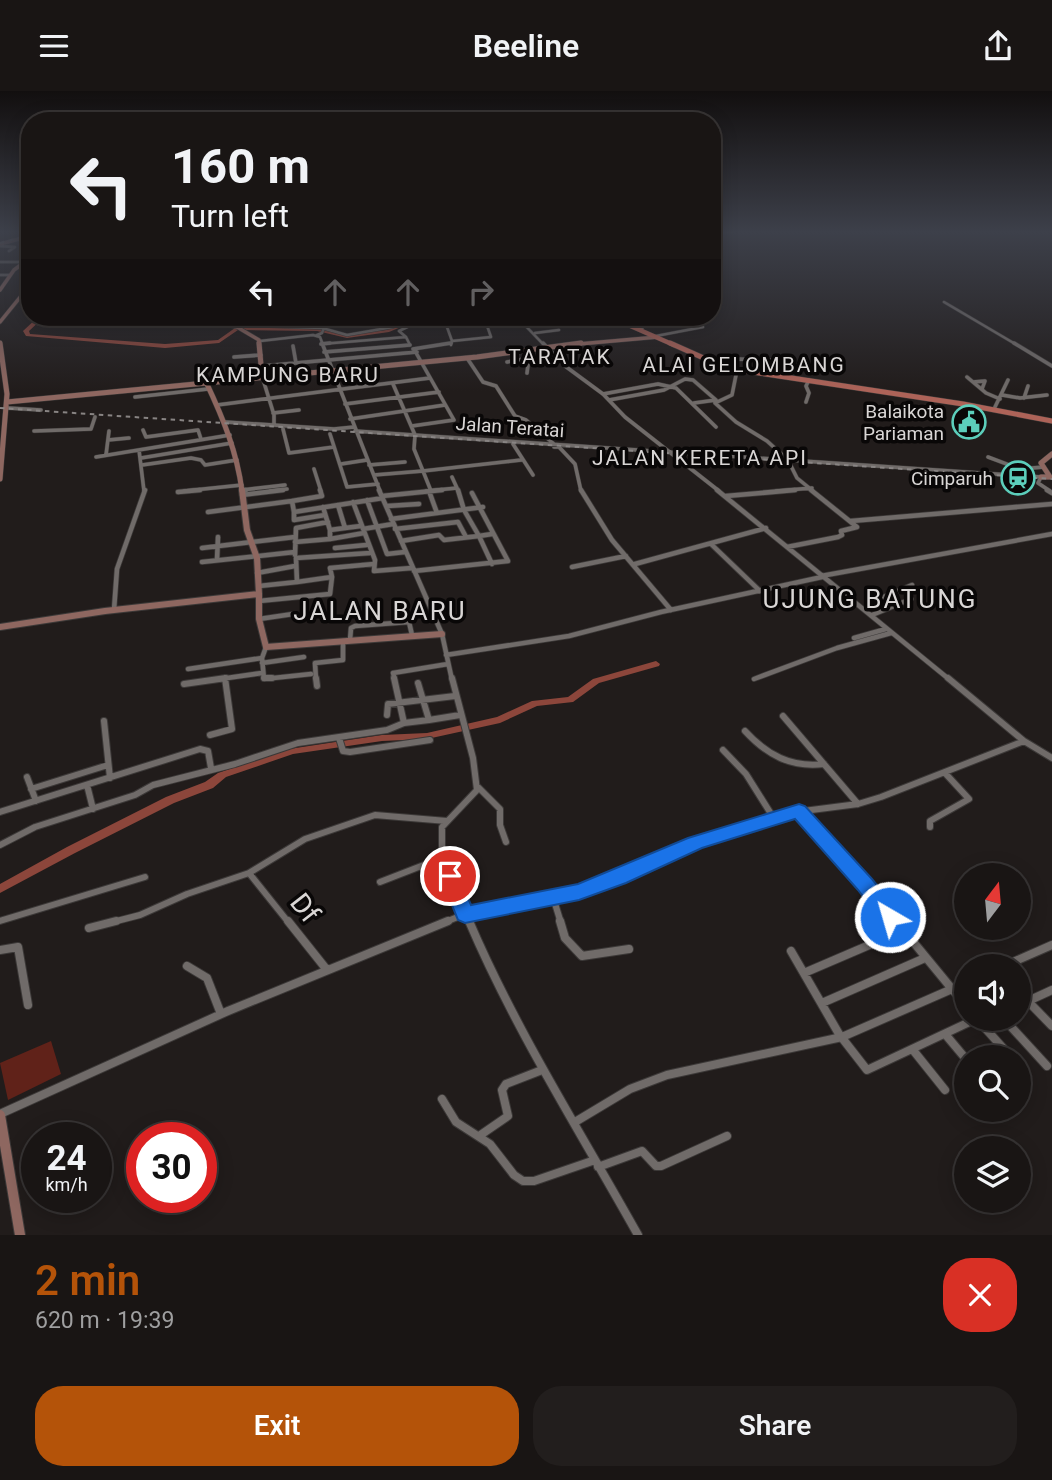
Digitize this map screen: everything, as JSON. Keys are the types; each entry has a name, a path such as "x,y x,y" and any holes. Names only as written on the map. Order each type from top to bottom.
{"main road":[{"path":"632,326 695,356 725,366 963,403 1052,420"},
{"path":"635,326 656,337"},
{"path":"695,356 737,370 828,383"},
{"path":"974,405 1031,416"}],"street":[{"path":"0,322 21,296"},
{"path":"944,302 1052,366"},
{"path":"234,326 260,341 322,334 324,326"},
{"path":"282,326 322,329 350,335 393,327"},
{"path":"324,352 410,345 399,331 409,326"},
{"path":"452,341 447,327 453,326"},
{"path":"412,426 454,421 424,362 413,349 491,337 487,326"},
{"path":"527,326 565,366 603,394 625,417 865,609 888,631 1024,741 1052,758"},
{"path":"135,397 262,375 467,358 605,339 656,337 703,327"},
{"path":"535,333 559,330"},
{"path":"317,335 393,524 442,634 455,696 473,758 478,787 474,797 447,821 441,834 442,858 485,961 542,1070 575,1122 638,1235"},
{"path":"321,344 406,337"},
{"path":"260,341 262,375 274,425"},
{"path":"0,343 7,379 8,405 1,446 0,479"},
{"path":"293,347 296,363"},
{"path":"262,366 417,352"},
{"path":"506,362 555,354"},
{"path":"234,357 261,355"},
{"path":"467,358 483,382 496,386 515,416 526,420 554,445"},
{"path":"522,359 528,365 527,373"},
{"path":"725,366 738,359 787,361 782,375"},
{"path":"694,403 732,395 737,370"},
{"path":"967,377 982,389 1001,397 1047,395"},
{"path":"216,405 430,378"},
{"path":"655,378 694,403 716,427"},
{"path":"609,400 672,387 682,379 689,379 716,400 715,403 736,422 758,434 788,460 794,475 857,528 841,531 841,536 787,547"},
{"path":"806,401 809,392 806,386 809,380"},
{"path":"995,408 1008,380"},
{"path":"973,381 985,381 982,389"},
{"path":"393,384 412,426 414,449 437,513"},
{"path":"603,394 662,384"},
{"path":"0,406 207,386"},
{"path":"207,386 225,422 237,460 247,530 252,542 257,573 259,619 265,647 262,673 266,680 311,674"},
{"path":"1024,398 1028,386"},
{"path":"345,404 439,392"},
{"path":"8,405 41,410"},
{"path":"350,419 445,405"},
{"path":"273,414 299,410"},
{"path":"34,431 64,428 65,432 69,433 89,430 92,429 95,417"},
{"name":"Jalan Teratai","path":"225,422 1041,477"},
{"path":"283,429 289,453 334,447"},
{"path":"143,430 145,437 198,430 201,439"},
{"path":"106,455 109,431"},
{"path":"330,434 348,488 378,485"},
{"path":"96,457 230,435"},
{"path":"414,436 559,447 575,464 574,476 593,514 671,610"},
{"path":"108,440 129,438"},
{"path":"141,458 232,443"},
{"path":"513,444 533,475"},
{"path":"114,610 117,569 125,540 144,495 146,481 139,450"},
{"path":"1052,454 1041,461 1051,475 1049,478 1041,477 1038,483 1052,493"},
{"path":"988,457 1020,469"},
{"path":"142,465 191,459 199,459 205,465 237,460"},
{"path":"374,475 521,460"},
{"path":"341,464 405,462"},
{"path":"1005,472 1044,467"},
{"path":"208,512 322,496 314,469"},
{"path":"452,478 464,510 492,564"},
{"path":"178,492 286,487"},
{"path":"293,512 457,488"},
{"path":"725,496 812,488"},
{"path":"472,493 483,507 495,533 492,534"},
{"path":"368,500 387,554"},
{"path":"292,501 294,520 325,515"},
{"path":"353,502 375,572 508,561 492,534"},
{"path":"387,506 419,504"},
{"path":"851,521 1052,504"},
{"path":"338,505 345,528"},
{"path":"323,507 330,539"},
{"path":"330,530 377,527 437,513 483,507"},
{"path":"298,582 295,566 296,528 328,521"},
{"path":"393,524 430,525 458,522 466,537"},
{"path":"430,525 435,536"},
{"path":"202,548 252,542 330,539 363,529"},
{"path":"635,564 766,529"},
{"path":"401,541 435,536 441,536 444,540 492,534"},
{"path":"446,655 569,636 671,610 822,577 1052,534"},
{"path":"350,535 351,546"},
{"path":"218,537 218,560"},
{"path":"711,544 760,591"},
{"path":"335,548 366,545"},
{"path":"202,562 295,555 325,554 330,557 405,552"},
{"path":"572,567 626,556"},
{"path":"0,627 114,610 259,594 330,594 330,557"},
{"path":"330,568 374,564"},
{"path":"257,573 295,566"},
{"path":"259,594 298,582 332,577"},
{"path":"865,609 873,606 872,602 912,585"},
{"path":"872,615 911,599"},
{"path":"259,619 293,614"},
{"path":"317,686 314,663 343,660 352,627 409,622 412,635"},
{"path":"368,639 370,625"},
{"path":"854,638 888,631"},
{"path":"754,678 888,631"},
{"path":"265,647 442,634"},
{"path":"188,669 304,657"},
{"path":"404,723 393,673 448,664"},
{"path":"184,684 262,673"},
{"path":"210,735 232,730 225,678"},
{"path":"418,683 429,720"},
{"path":"387,715 387,705 455,696"},
{"path":"0,845 35,827 135,795 153,785 237,763 298,743 340,743 404,723 460,715"},
{"path":"783,716 858,804"},
{"path":"104,721 110,778"},
{"path":"745,731 759,746 783,761 802,766 824,764"},
{"path":"340,743 350,752 430,740"},
{"path":"20,1235 0,1114 221,1014 465,914 553,897 610,881 695,843 799,811 858,804 1024,741"},
{"path":"0,812 203,749 208,751 211,768"},
{"path":"723,750 746,774 774,817"},
{"path":"31,789 108,765"},
{"path":"930,827 930,821 969,799 945,773"},
{"path":"27,777 36,801"},
{"path":"88,785 93,809"},
{"path":"478,787 500,809 500,825 506,842"},
{"path":"799,811 865,884 954,991"},
{"path":"89,928 140,915 187,894 251,872 305,839 375,815 447,821"},
{"path":"380,882 442,858"},
{"name":"Df","path":"251,872 327,970"},
{"path":"0,921 145,877"},
{"path":"553,897 565,939 579,953 585,956 629,949"},
{"path":"804,973 902,931"},
{"path":"1031,954 1052,945"},
{"path":"0,950 18,947 28,1005"},
{"path":"791,951 842,1037 867,1070 954,1030"},
{"path":"822,1003 925,958"},
{"path":"187,966 209,980 221,1014"},
{"path":"575,1122 630,1089 667,1075 842,1037 952,989"},
{"path":"1031,1000 1052,990"},
{"path":"1031,1004 1052,1026"},
{"path":"987,1031 1000,1045"},
{"path":"1015,1031 1047,1066"},
{"path":"945,1034 954,1045"},
{"path":"913,1050 945,1090"},
{"path":"479,1136 508,1116 502,1090 506,1084 542,1070"},
{"path":"442,1099 456,1122 490,1144 514,1175 523,1181 534,1181 642,1151 656,1166 661,1166 693,1152 701,1145 727,1136"}],"shaded area":[{"path":"51,1041 61,1074 8,1100 0,1063"}],"waterway":[{"path":"31,326 26,331 28,335 165,346 219,341 237,329 244,328 317,329 347,336 387,331 400,326"},
{"path":"0,889 170,800 209,785 222,775 292,751 382,738 427,736 500,720 535,703 570,700 596,681 656,664"}],"railway":[{"path":"0,408 1052,479"}],"place":[{"name":"Balaikota Pariaman","path":"969,422"},
{"name":"Cimparuh","path":"1018,478"}],"district":[{"name":"TARATAK","path":"560,357"},
{"name":"ALAI GELOMBANG","path":"744,365"},
{"name":"KAMPUNG BARU","path":"288,375"},
{"name":"JALAN KERETA API","path":"700,458"},
{"name":"UJUNG BATUNG","path":"870,599"},
{"name":"JALAN BARU","path":"380,611"}],"route":[{"path":"450,876 465,914 579,892 695,843 799,811 865,884 890,917"}]}
